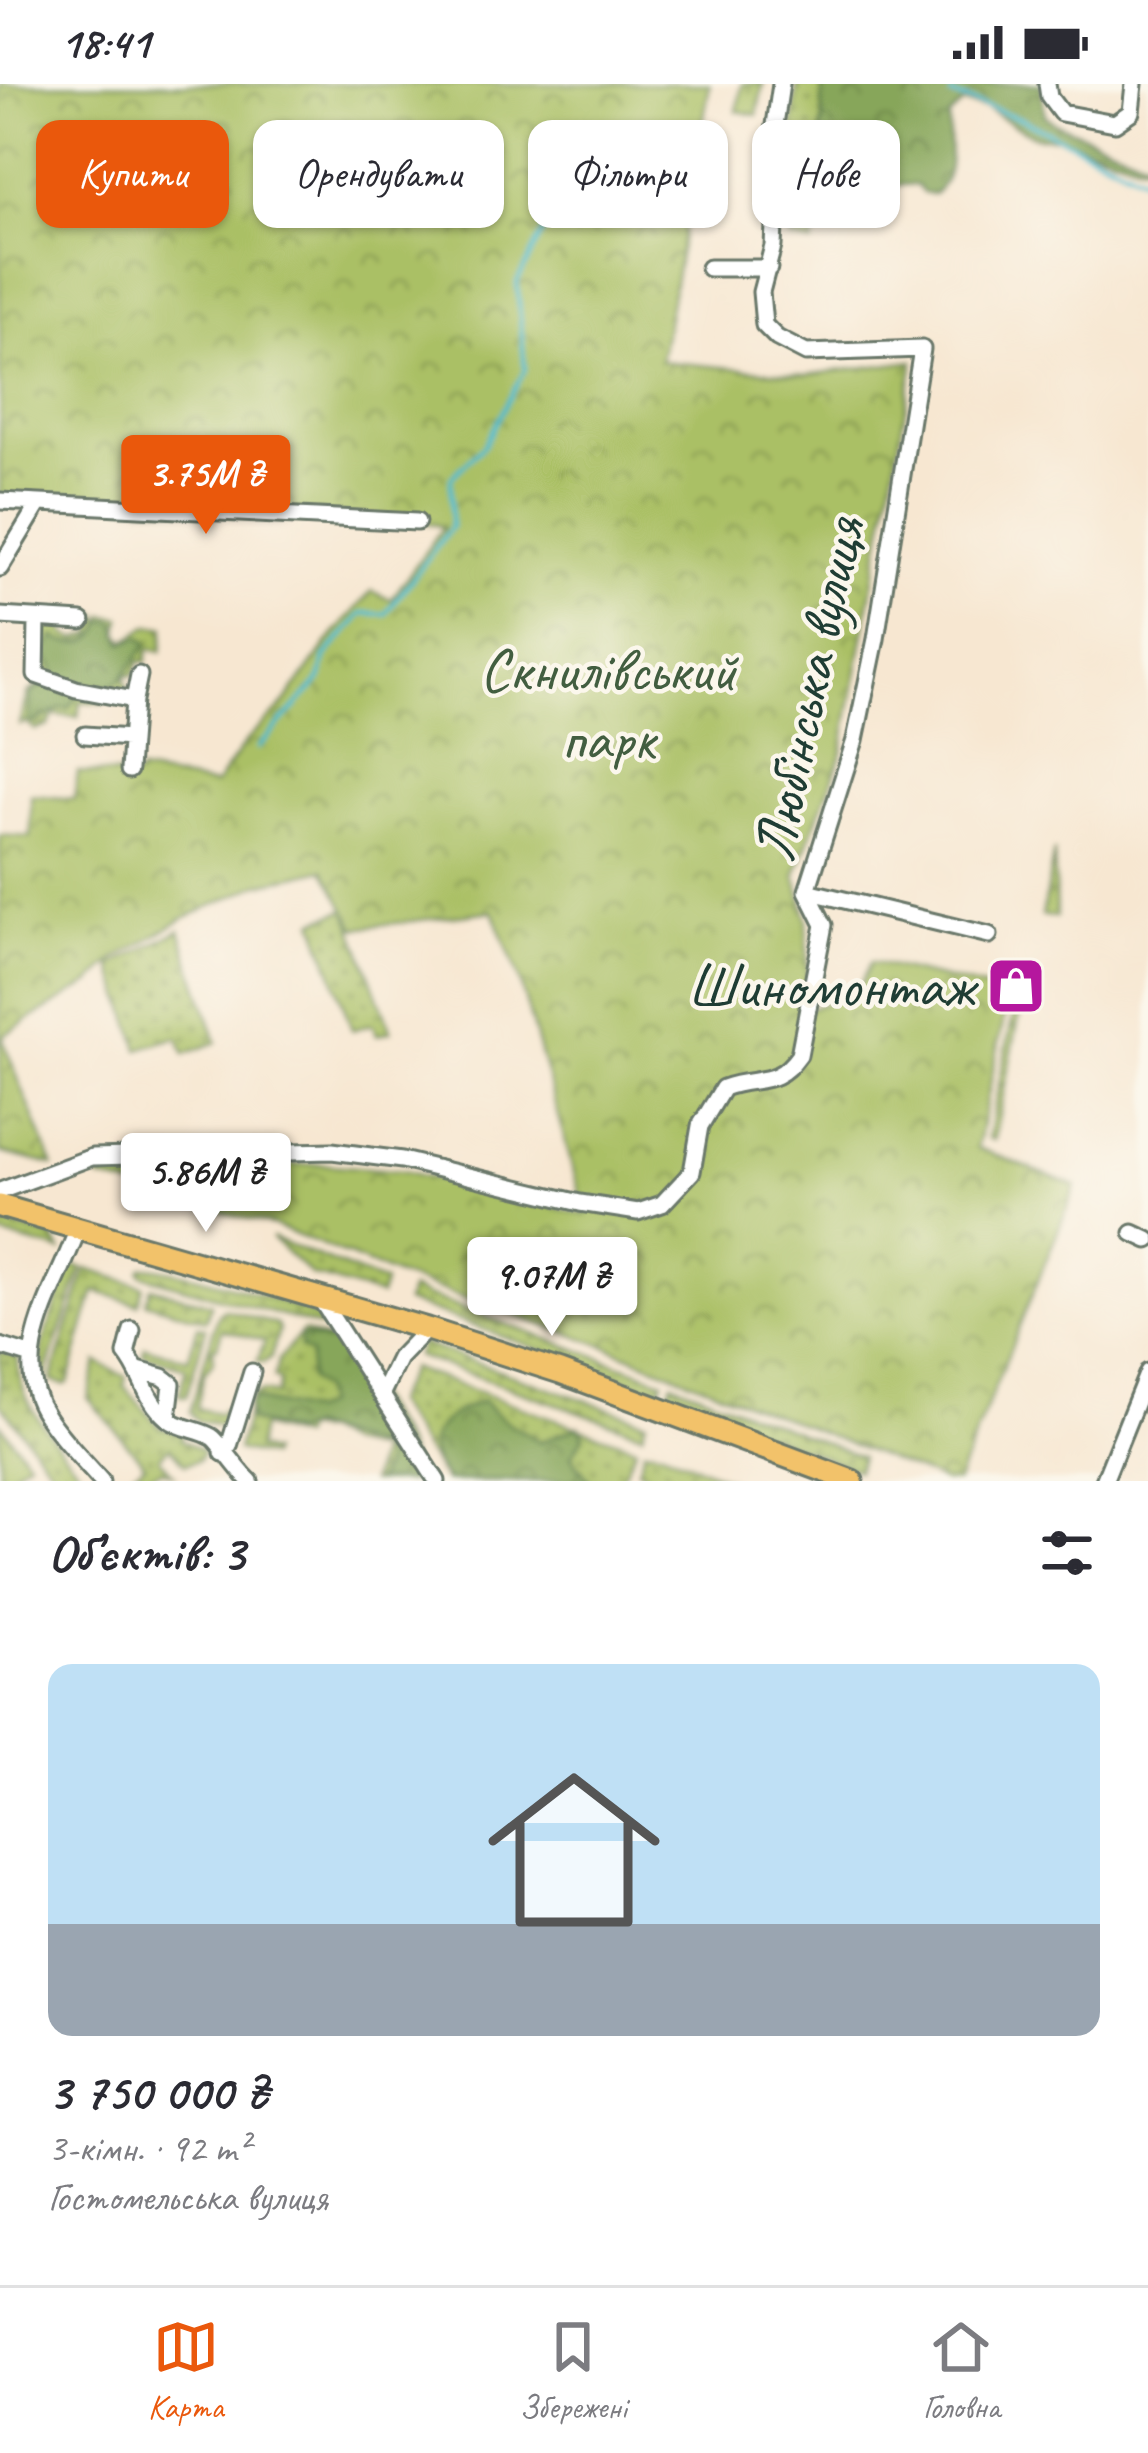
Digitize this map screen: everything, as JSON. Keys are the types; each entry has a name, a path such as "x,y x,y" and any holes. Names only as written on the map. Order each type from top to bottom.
{"main road":[{"path":"0,1206 427,1329 560,1372 852,1481"}],"street":[{"path":"709,268 769,268 775,206 770,159 781,84"},
{"path":"1047,84 1048,97 1061,113 1115,123 1131,112 1133,84"},
{"name":"Любінська вулиця","path":"0,1191 92,1157 332,1151 402,1160 580,1203 638,1211 662,1204 692,1172 700,1126 723,1088 742,1081 773,1081 789,1070 799,1055 824,925 807,891 855,740 876,639 922,349 806,353 777,338 764,326 761,292 769,268"},
{"path":"0,501 417,522"},
{"path":"0,568 38,505"},
{"path":"0,616 82,622"},
{"path":"37,621 36,675 76,689 134,700"},
{"path":"129,770 139,675"},
{"path":"85,735 131,738"},
{"path":"807,891 988,935"},
{"path":"78,1228 29,1355 31,1383 46,1416 101,1481"},
{"path":"320,1297 437,1481"},
{"path":"393,1319 399,1358"},
{"path":"382,1394 399,1358 427,1329"},
{"path":"132,1330 126,1354 138,1370 141,1387 168,1418 215,1438 223,1454 250,1481"},
{"path":"0,1346 29,1355"},
{"path":"138,1370 172,1384 168,1418"},
{"path":"223,1454 252,1372"},
{"path":"1104,1481 1148,1372"}],"green space":[{"name":"Скнилівський парк","path":"0,84 710,84 704,120 528,120 528,228 684,228 660,361 806,375 914,361 841,757 796,874 807,919 807,1009 856,993 871,962 1009,994 977,1148 1076,1186 957,1481 943,1481 603,1345 395,1275 269,1224 99,1178 98,1170 319,1164 404,1171 586,1215 520,982 493,911 356,928 324,869 260,884 184,918 4,1035 53,1165 0,1152 0,835 31,837 31,795 74,799 78,772 138,776 140,772 215,785 372,591 391,600 443,527 420,521 0,498"},
{"path":"742,84 763,84 757,115 737,111"},
{"path":"797,84 825,84 823,120 794,120"},
{"path":"825,84 1041,84 1045,115 1053,122 1148,161 1140,164 1056,137 1035,137 985,108 963,104 949,117 946,177 934,194 923,193 917,185 900,186 900,120 823,120"},
{"path":"792,228 816,228 812,244 789,238"},
{"path":"94,615 104,621 105,616 121,618 119,633 126,641 148,626 165,627 162,651 148,649 146,662 139,661 134,675 126,675 124,697 111,694 103,703 80,701 78,717 54,715 48,726 36,730 26,723 20,725 28,694 41,683 46,625 63,625 65,634 76,639 93,634"},
{"path":"109,621 115,622 123,643 140,637 148,644 125,675 109,687 79,693 69,709 35,723 29,721 31,693 56,676 45,652 54,637 69,643 90,640"},
{"path":"1054,851 1056,917 1042,916"},
{"path":"346,909 391,1031 377,1035 372,1024 352,1030 314,921"},
{"path":"180,930 217,1042 185,1054 178,1037 139,1049 112,966"},
{"path":"1016,1001 1021,1008 994,1140 988,1138"},
{"path":"0,1222 53,1237 61,1251 0,1235"},
{"path":"271,1238 384,1283 380,1296 311,1275"},
{"path":"70,1265 82,1268 41,1380 42,1346"},
{"path":"143,1267 241,1289 295,1308 330,1327 142,1275"},
{"path":"86,1269 143,1286 138,1304 95,1291 64,1385 51,1381"},
{"path":"151,1287 211,1304 206,1320 146,1302"},
{"path":"410,1290 663,1380 659,1392 406,1302"},
{"path":"224,1309 277,1325 279,1331 271,1357 263,1363 257,1362 265,1341 222,1329 197,1408 220,1415 222,1410 232,1412 231,1423 222,1427 198,1421 190,1412 218,1314"},
{"path":"198,1326 206,1328 186,1397 179,1395 186,1368 143,1355 145,1347 188,1359"},
{"path":"303,1331 342,1345 406,1447 414,1470 410,1481 371,1481 379,1451 346,1444 323,1432 303,1429 300,1438 261,1427 256,1449 270,1453 268,1457 237,1450 252,1395 277,1395 280,1381 274,1378 279,1359"},
{"path":"301,1335 344,1349 400,1437 413,1472 409,1481 376,1481 383,1464 378,1448 310,1427 292,1433 249,1421 248,1405 253,1399 311,1412 324,1405 321,1390 309,1379 310,1354 300,1348"},
{"path":"420,1343 646,1421 642,1433 416,1356"},
{"path":"0,1351 18,1357 32,1408 88,1481 60,1481 0,1403"},
{"path":"97,1362 126,1377 124,1386 161,1428 184,1431 180,1439 203,1451 199,1460 185,1464 170,1447 159,1457 173,1474 162,1470 140,1479 124,1478 145,1464 88,1398"},
{"path":"410,1368 636,1447 620,1481 445,1481 393,1403"},
{"path":"672,1382 861,1457 857,1470 667,1395"},
{"path":"483,1401 540,1442 579,1426 584,1436 571,1456 590,1481 447,1481 433,1458 434,1435 456,1413"},
{"path":"0,1424 28,1460 2,1481 0,1481"},
{"path":"644,1449 662,1451 732,1481 662,1481 638,1470"}],"waterway":[{"path":"951,95 1022,119 1148,180"},
{"path":"258,748 321,678 325,657 363,613 386,614 451,527 451,478 484,445 525,370 517,282 545,228"}],"place":[{"name":"Шиномонтаж","path":"1016,986"}]}
